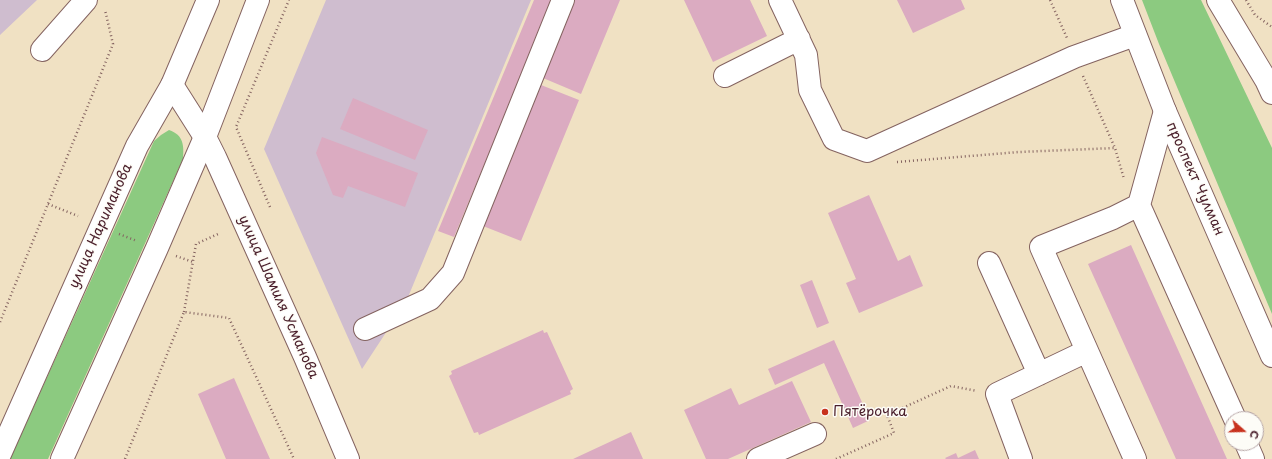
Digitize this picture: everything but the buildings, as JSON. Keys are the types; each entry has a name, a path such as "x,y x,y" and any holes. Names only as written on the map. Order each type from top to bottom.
{"main road":[{"name":"улица Нариманова","path":"0,454 137,146 172,85 208,0"},
{"path":"62,459 205,137 258,0"},
{"path":"365,329 430,299 453,272 562,0"},
{"path":"780,0 806,55 810,90 834,139 867,151 1074,57 1135,35"},
{"name":"проспект Чулман","path":"1122,0 1165,111 1272,356"},
{"path":"1218,0 1270,83"},
{"path":"42,50 95,4"},
{"path":"725,76 799,40"},
{"name":"улица Шамиля Усманова","path":"172,85 205,137 305,357 348,459"},
{"path":"1165,111 1139,205 1231,411"},
{"path":"1135,459 1041,247 1113,218 1139,205"},
{"path":"989,263 1039,374"},
{"path":"1021,459 997,394 1087,351"},
{"path":"758,459 815,434"}],"path":[{"path":"270,207 236,127 289,0"},
{"path":"1246,0 1255,15 1272,27"},
{"path":"0,322 113,44 95,4"},
{"path":"867,151 893,162 1020,152 1115,148"},
{"path":"48,204 78,216"},
{"path":"112,232 138,241"},
{"path":"125,459 184,312 196,244 218,234"},
{"path":"172,254 193,262"},
{"path":"184,312 229,318 294,459"},
{"path":"836,459 894,433 887,415 951,386 997,394"}],"shaded area":[{"path":"0,0 37,0 0,35"},
{"path":"326,0 531,0 406,302 362,369 264,149"}],"green space":[{"path":"1142,0 1201,0 1272,148 1272,314 1159,44"},
{"path":"169,130 178,135 182,142 183,159 48,459 10,459 154,141"}],"place":[{"name":"Пятёрочка","path":"825,412"}]}
